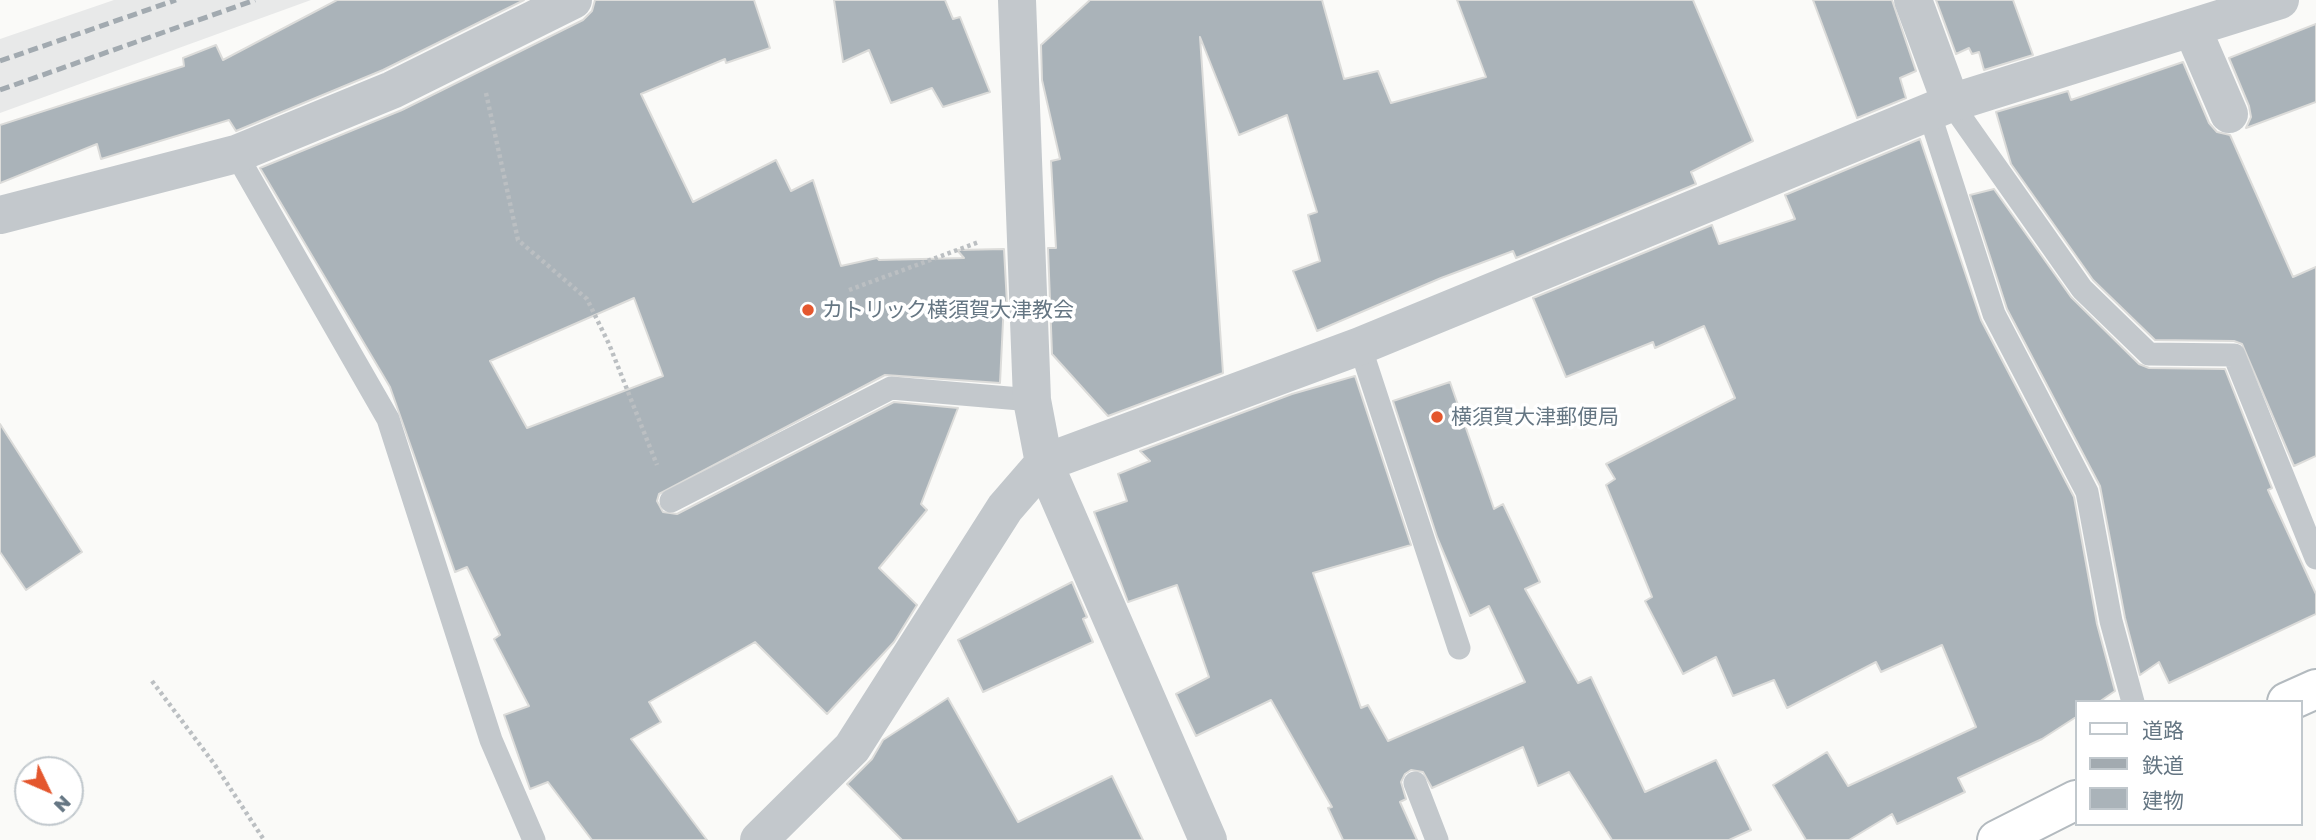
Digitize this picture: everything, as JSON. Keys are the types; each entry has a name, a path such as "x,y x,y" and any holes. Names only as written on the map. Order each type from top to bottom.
{"main road":[{"path":"2291,700 2316,689"},
{"path":"1997,840 2074,801"}],"street":[{"path":"0,215 236,154 392,90 573,0"},
{"path":"1017,0 1032,400 1044,463 1208,840"},
{"path":"1913,0 1940,108"},
{"path":"766,838 852,748 1005,508 1044,463 1360,346 1940,108 2280,0"},
{"path":"2192,28 2229,114"}],"lane":[{"path":"1940,108 2082,289 2149,354 2234,355 2316,558"},
{"path":"1940,108 1994,314 2087,492 2111,621 2132,700"},
{"path":"236,154 388,419 491,740 534,840"},
{"path":"1360,346 1459,648"},
{"path":"671,501 891,388 1032,400"},
{"path":"1415,783 1437,840"}],"path":[{"path":"476,48 518,240 587,299 610,344 671,501"},
{"path":"849,290 1026,225"},
{"path":"152,681 215,765 264,840"}],"shaded area":[{"path":"114,0 311,0 0,113 0,39"}],"building":[{"path":"337,0 524,0 383,70 236,131 229,120 101,159 97,144 0,183 0,125 184,66 183,58 216,45 223,60"},
{"path":"595,0 754,0 770,48 726,63 725,59 641,94 693,202 776,160 791,191 813,180 841,266 877,258 964,258 957,250 1004,249 1007,304 1004,301 1000,383 885,375 659,494 657,501 663,512 677,514 894,402 958,408 921,504 927,510 879,568 917,605 894,642 827,714 755,642 649,702 661,722 631,739 707,840 592,840 548,782 530,789 504,715 529,706 494,639 500,635 467,567 455,572 390,387 260,168 402,110 583,20 592,11","holes":["634,298 663,376 527,428 490,361"]},
{"path":"834,0 945,0 953,19 960,17 990,92 943,107 932,88 891,103 869,50 843,62"},
{"path":"1090,0 1322,0 1344,79 1378,71 1391,103 1486,77 1457,0 1693,0 1753,141 1691,172 1696,184 1516,258 1513,251 1441,278 1317,331 1293,271 1320,261 1308,215 1317,212 1287,115 1239,135 1200,37 1223,373 1108,416 1052,354 1048,248 1056,248 1051,161 1060,159 1042,80 1041,45"},
{"path":"1813,0 1892,0 1916,71 1900,78 1906,98 1857,118"},
{"path":"1936,0 2013,0 2033,55 1984,70 1979,52 1972,54 1969,48 1956,54"},
{"path":"2316,24 2316,102 2246,128 2251,117 2249,106 2229,58"},
{"path":"2183,62 2209,123 2217,132 2230,135 2293,277 2316,267 2316,456 2294,466 2242,344 2234,341 2155,340 2093,280 2011,164 1996,112 2068,91 2071,100"},
{"path":"1920,139 1981,320 2074,497 2097,624 2115,691 2102,700 2074,700 2074,718 2042,739 1958,778 1965,792 1897,824 1892,814 1849,840 1806,840 1773,785 1827,752 1848,786 1976,727 1942,645 1881,672 1876,662 1787,708 1774,680 1733,696 1716,657 1683,674 1645,601 1652,597 1606,485 1615,479 1606,464 1735,398 1704,326 1655,348 1653,342 1566,377 1533,298 1712,225 1719,244 1795,219 1785,195"},
{"path":"1994,189 2071,297 2139,364 2149,368 2225,369 2272,488 2268,490 2316,594 2316,614 2169,683 2159,662 2140,675 2125,618 2100,486 2007,309 1970,195"},
{"path":"1355,376 1411,545 1313,573 1361,708 1368,705 1388,741 1525,682 1489,606 1470,616 1437,537 1393,401 1450,382 1494,509 1503,504 1540,582 1525,589 1578,683 1591,677 1645,792 1716,760 1751,830 1729,840 1612,840 1569,772 1538,786 1523,747 1432,788 1423,772 1411,770 1405,774 1401,782 1406,799 1400,802 1417,840 1343,840 1328,808 1332,807 1271,700 1196,736 1176,694 1209,677 1177,585 1128,602 1094,512 1127,501 1118,474 1150,461 1140,451 1292,394"},
{"path":"0,424 82,552 26,590 0,552"},
{"path":"1072,582 1087,617 1083,619 1093,642 983,692 958,640"},
{"path":"948,698 1018,822 1112,776 1143,840 902,840 847,784 872,759 883,740"}],"railway":[{"path":"0,61 176,0"},
{"path":"0,90 255,0"}],"place":[{"name":"カトリック横須賀大津教会","path":"808,310"},
{"name":"横須賀大津郵便局","path":"1437,417"}]}
